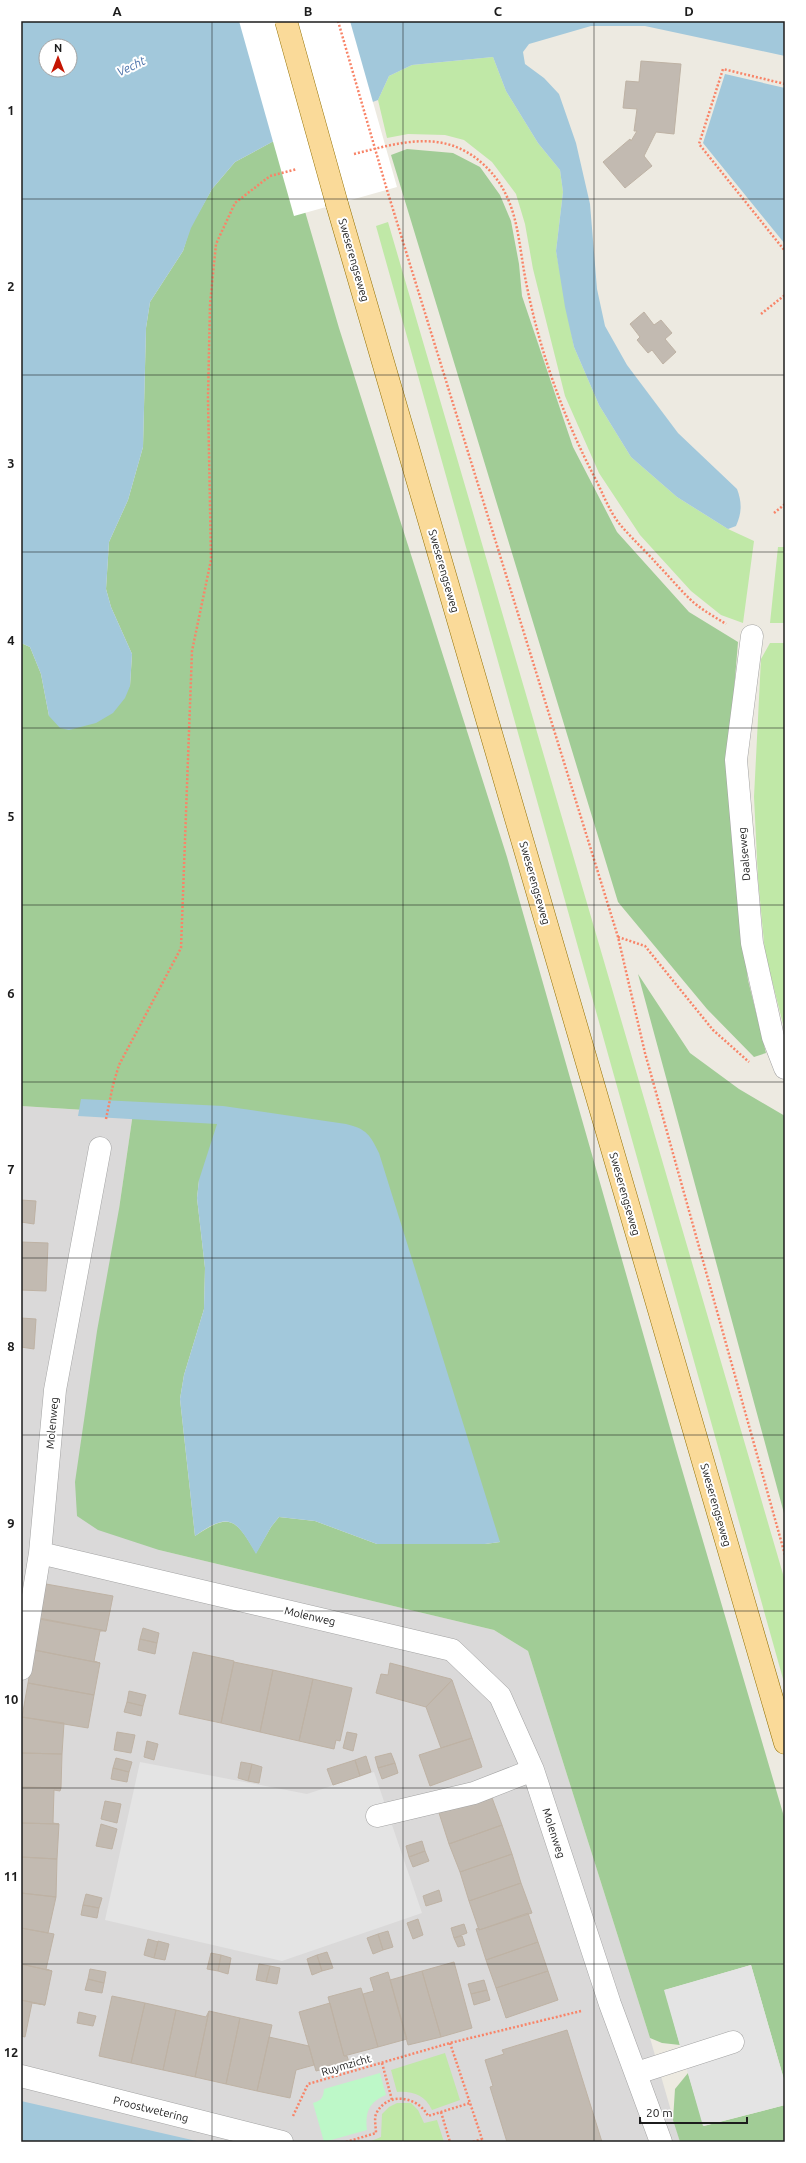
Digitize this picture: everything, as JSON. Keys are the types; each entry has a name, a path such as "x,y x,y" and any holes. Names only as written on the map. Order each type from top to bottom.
{"main road":[{"name":"Sweserengseweg","path":"286,21 785,1744"}],"street":[{"name":"Daalseweg","path":"752,636 736,760 752,943 773,1037 785,1068"},
{"name":"Molenweg","path":"100,1148 55,1390 40,1553 452,1650 500,1696 533,1770 610,2004 662,2142"},
{"path":"21,1669 40,1553"},
{"path":"377,1816 474,1793 533,1770"},
{"path":"637,2073 733,2042"},
{"name":"Proostwetering","path":"21,2076 282,2142"}],"path":[{"path":"338,21 387,190 618,937 645,1053 785,1555"},
{"path":"785,84 723,70 699,144 785,251"},
{"path":"352,155 404,141 426,140 450,144 466,152 492,174 503,188 513,210 520,238 527,286 552,382 577,443 617,521 692,601 738,633 752,636"},
{"path":"100,1148 113,1085 119,1065 181,948 192,651 211,560 208,398 210,304 216,244 235,203 270,176 300,168"},
{"path":"760,314 785,294"},
{"path":"774,513 785,504"},
{"path":"618,937 645,946 713,1030 752,1064"},
{"name":"Ruymzicht","path":"282,2142 308,2084 450,2042 610,2004"},
{"path":"450,2042 482,2140 473,2142"},
{"path":"382,2063 392,2100"},
{"path":"346,2142 376,2133 376,2115 382,2106 392,2100 414,2101 423,2107 428,2116 470,2102"},
{"path":"441,2112 450,2142"},
{"path":"358,2138 359,2142"}],"shaded area":[{"path":"21,1106 133,1113 119,1209 159,1550 494,1630 528,1651 650,2038 680,2142 21,2142"},
{"path":"140,1762 307,1794 374,1772 422,1913 282,1961 105,1920"},
{"path":"751,1965 785,2083 785,2105 703,2126 664,1990"}],"green space":[{"path":"493,57 506,91 538,143 560,170 563,192 556,251 574,347 599,405 631,457 677,497 728,529 754,541 743,623 721,615 691,591 640,535 599,473 565,396 533,269 525,224 516,194 492,162 464,140 445,135 408,134 387,138 378,100 389,76 412,65"},
{"path":"283,136 339,328 507,857 678,1456 785,1820 785,2083 751,1965 665,1990 680,2045 662,2043 650,2038 528,1651 494,1630 159,1550 98,1530 77,1516 75,1482 97,1331 119,1209 133,1113 21,1106 21,643 30,647 41,674 49,716 130,686 132,654 111,607 106,589 109,542 128,500 143,447 146,328 150,302 183,251 190,228 212,189 235,162","holes":["199,1180 500,1542 485,1544 377,1544 315,1521 279,1517 271,1527 256,1553 243,1533 237,1526 231,1523 224,1522 216,1524 195,1536 180,1399 184,1375 204,1309 205,1268 197,1198"]},
{"path":"407,149 453,153 480,167 500,195 511,221 519,264 522,296 573,447 617,532 689,612 738,642 727,776 737,896 748,980 766,1053 754,1057 707,1009 618,902 391,155"},
{"path":"388,222 785,1581 785,1686 376,226"},
{"path":"778,547 785,547 785,623 770,623"},
{"path":"770,643 785,643 785,1032 765,953 758,879 754,797 761,659"},
{"path":"638,974 690,1053 739,1089 785,1116 785,1517"},
{"path":"445,2053 460,2100 432,2110 422,2097 408,2092 397,2092 391,2070"},
{"path":"380,2073 386,2095 372,2104 369,2108 367,2130 324,2142 313,2103 322,2098 324,2089"},
{"path":"688,2073 704,2126 785,2105 785,2142 680,2142 673,2120 675,2089"},
{"path":"397,2103 411,2103 418,2110 424,2123 437,2120 444,2142 369,2142 381,2137 382,2114 389,2107"}],"water":[{"name":"Vecht","path":"21,21 785,21 785,56 645,26 591,26 529,44 523,52 525,64 544,78 559,94 576,143 590,204 597,289 605,326 627,365 678,433 737,489 741,508 736,526 728,529 677,497 631,457 599,405 574,347 565,307 556,251 563,192 560,170 538,143 506,91 493,57 412,65 389,76 378,100 283,136 235,162 212,189 191,228 183,251 150,302 146,328 143,447 128,500 109,542 106,589 111,607 132,654 130,686 125,698 113,713 96,723 69,730 60,728 49,716 41,674 30,647 21,643"},
{"path":"725,74 785,88 785,244 703,143"},
{"path":"81,1099 223,1106 346,1124 359,1128 370,1137 379,1153 500,1542 485,1544 377,1544 315,1521 279,1517 271,1527 256,1554 243,1533 231,1522 224,1521 216,1523 195,1536 180,1399 184,1375 204,1309 205,1268 197,1198 199,1180 217,1124 78,1116"},
{"path":"21,2101 201,2142 21,2142"}],"pier":[{"path":"239,21 350,21 397,187 294,216"}],"building":[{"path":"641,61 681,64 674,134 656,132 644,156 652,166 625,188 603,162 630,139 631,141 637,131 634,131 637,109 623,108 626,81 639,82"},
{"path":"644,312 654,325 661,320 672,333 665,339 676,352 663,364 652,350 648,353 637,340 640,337 630,324"},
{"path":"21,1200 36,1201 34,1224 21,1222"},
{"path":"21,1242 48,1243 46,1291 21,1290"},
{"path":"21,1318 36,1319 34,1349 21,1347"},
{"path":"46,1584 113,1596 106,1631 39,1619"},
{"path":"39,1618 106,1631 100,1631 94,1661 100,1663 34,1650"},
{"path":"143,1628 159,1633 157,1643 140,1639"},
{"path":"140,1639 157,1643 155,1654 138,1650"},
{"path":"34,1650 100,1663 94,1695 28,1683"},
{"path":"193,1652 234,1661 221,1723 179,1714"},
{"path":"234,1662 273,1670 260,1732 221,1723"},
{"path":"390,1663 452,1680 426,1707 376,1693 381,1674 388,1675"},
{"path":"273,1670 313,1679 299,1741 260,1732"},
{"path":"313,1679 352,1688 340,1741 336,1740 334,1749 299,1741"},
{"path":"452,1680 472,1738 441,1748 426,1707"},
{"path":"28,1683 94,1695 88,1728 22,1717"},
{"path":"129,1691 146,1695 143,1706 127,1702"},
{"path":"127,1702 143,1706 141,1716 124,1712"},
{"path":"21,1717 64,1723 62,1754 21,1753"},
{"path":"117,1732 135,1735 131,1753 114,1750"},
{"path":"347,1732 357,1734 353,1751 343,1748"},
{"path":"472,1738 482,1767 430,1786 419,1755"},
{"path":"147,1741 158,1744 154,1760 144,1757"},
{"path":"21,1753 62,1754 61,1788 21,1787"},
{"path":"391,1753 395,1763 378,1768 375,1757"},
{"path":"366,1756 371,1772 360,1776 355,1760"},
{"path":"116,1758 132,1762 129,1772 113,1768"},
{"path":"355,1760 360,1776 333,1785 327,1769"},
{"path":"241,1762 252,1764 248,1781 238,1778"},
{"path":"395,1763 398,1773 382,1779 378,1768"},
{"path":"252,1764 262,1767 259,1783 248,1781"},
{"path":"113,1768 129,1772 127,1782 111,1779"},
{"path":"21,1787 61,1788 60,1791 54,1790 53,1823 59,1824 21,1823"},
{"path":"491,1795 502,1825 449,1844 439,1813"},
{"path":"105,1801 121,1804 117,1823 101,1819"},
{"path":"21,1823 59,1824 57,1859 21,1857"},
{"path":"101,1824 117,1829 112,1849 96,1846"},
{"path":"502,1825 512,1854 460,1872 449,1844"},
{"path":"422,1841 425,1851 409,1857 406,1846"},
{"path":"425,1851 429,1861 413,1867 409,1857"},
{"path":"512,1854 521,1883 469,1901 460,1872"},
{"path":"21,1857 57,1859 56,1897 21,1893"},
{"path":"521,1883 532,1913 479,1930 469,1901"},
{"path":"439,1890 442,1901 426,1906 423,1896"},
{"path":"21,1893 56,1897 48,1933 21,1928"},
{"path":"86,1894 102,1898 99,1908 83,1905"},
{"path":"83,1905 99,1908 97,1918 81,1915"},
{"path":"528,1913 538,1942 486,1960 476,1929 479,1928 479,1930"},
{"path":"418,1919 423,1935 413,1939 407,1923"},
{"path":"464,1924 467,1933 454,1938 451,1928"},
{"path":"21,1928 54,1934 46,1969 52,1971 21,1964"},
{"path":"388,1931 393,1947 383,1950 378,1934"},
{"path":"378,1934 383,1950 373,1954 367,1938"},
{"path":"462,1936 465,1945 458,1947 454,1938"},
{"path":"148,1939 158,1942 154,1958 144,1955"},
{"path":"158,1941 169,1944 165,1960 154,1958"},
{"path":"538,1942 548,1971 496,1988 486,1960"},
{"path":"327,1952 333,1968 322,1971 317,1955"},
{"path":"211,1953 221,1955 218,1971 207,1969"},
{"path":"221,1955 231,1958 228,1974 218,1971"},
{"path":"317,1955 322,1971 312,1975 307,1959"},
{"path":"454,1962 472,2028 441,2037 422,1971"},
{"path":"21,1964 52,1971 45,2005 21,2000"},
{"path":"259,1964 270,1966 266,1982 256,1980"},
{"path":"270,1966 280,1968 277,1984 266,1982"},
{"path":"90,1969 106,1972 104,1983 88,1979"},
{"path":"422,1971 441,2037 408,2045 390,1980"},
{"path":"548,1971 558,2000 506,2018 496,1988"},
{"path":"388,1972 407,2039 378,2047 363,1994 374,1991 370,1978"},
{"path":"88,1979 104,1983 102,1993 85,1990"},
{"path":"484,1980 487,1990 471,1994 468,1984"},
{"path":"361,1988 378,2047 344,2056 328,1997"},
{"path":"487,1990 490,2000 474,2005 471,1994"},
{"path":"112,1996 145,2003 131,2063 99,2056"},
{"path":"21,2000 45,2005 32,2003 25,2037 21,2036"},
{"path":"145,2003 176,2010 163,2070 131,2063"},
{"path":"330,2003 344,2056 347,2056 349,2062 316,2071 299,2012"},
{"path":"176,2010 206,2017 209,2011 195,2077 163,2070"},
{"path":"209,2011 240,2018 226,2084 195,2077"},
{"path":"79,2012 96,2016 93,2026 77,2023"},
{"path":"240,2018 272,2025 257,2091 226,2084"},
{"path":"567,2030 602,2142 507,2142 490,2087 493,2086 485,2060 504,2054 502,2050"},
{"path":"269,2037 309,2046 314,2065 296,2070 290,2098 257,2091"}]}
